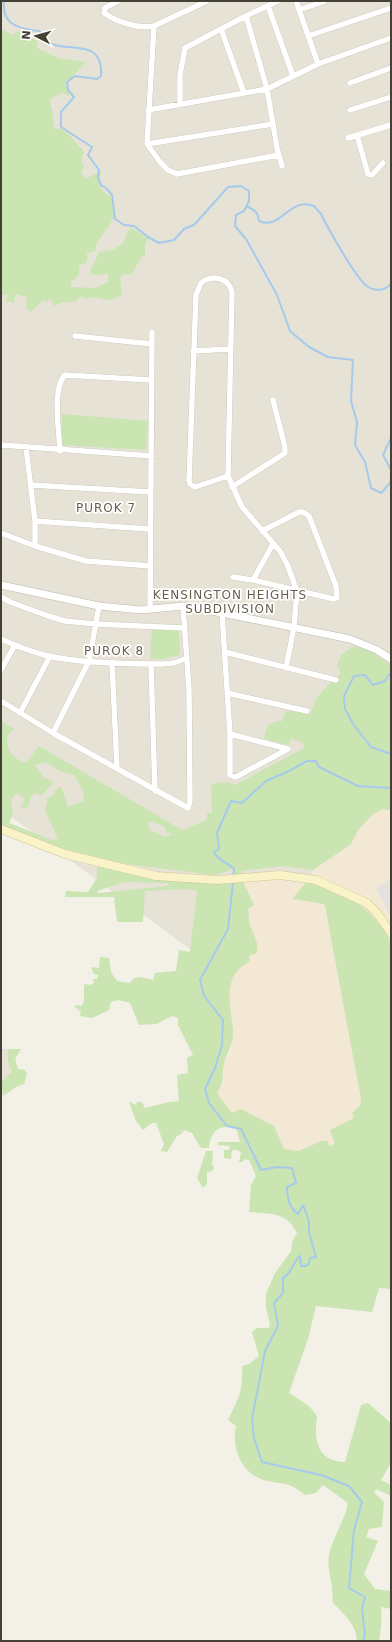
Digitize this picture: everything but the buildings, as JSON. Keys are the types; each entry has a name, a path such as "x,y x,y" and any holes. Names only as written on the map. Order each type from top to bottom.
{"main road":[{"path":"1,829 65,854 156,876 225,879 280,875 316,880 367,903 377,913 391,933"}],"street":[{"path":"118,1 105,8 104,13 131,24 146,28 154,26 207,1"},
{"path":"180,104 180,75 185,48 278,1"},
{"path":"296,1 318,64"},
{"path":"299,10 325,1"},
{"path":"268,6 293,76"},
{"path":"308,36 391,8"},
{"path":"246,16 266,89 282,166"},
{"path":"154,26 147,144 160,162 168,170 177,174 279,155"},
{"path":"221,29 244,93"},
{"path":"148,110 266,89 318,64 391,38"},
{"path":"350,83 391,68"},
{"path":"350,110 391,97"},
{"path":"147,144 273,124"},
{"path":"348,138 391,125"},
{"path":"357,135 368,174 372,175 383,163"},
{"path":"228,476 195,487 190,484 188,472 193,352 198,289 204,280 212,279 222,279 230,285 233,301 228,476 242,506 287,564 297,591 294,627 286,668"},
{"path":"150,609 149,529 152,456 152,332"},
{"path":"75,336 152,344"},
{"path":"193,352 232,349"},
{"path":"60,451 58,394 61,380 65,375 151,380"},
{"path":"232,487 285,453 285,447 273,400"},
{"path":"1,445 60,451 152,456"},
{"path":"26,448 35,521 35,546"},
{"path":"31,485 150,492"},
{"path":"232,578 253,580 334,599 338,596 336,586 311,519 306,513 299,512 262,531"},
{"path":"35,521 149,529"},
{"path":"1,533 35,546 86,561 150,566"},
{"path":"253,580 273,544"},
{"path":"1,585 99,606 127,610 183,606 222,613 354,640 377,650 391,659"},
{"path":"1,596 10,602 56,619 96,624 184,628"},
{"path":"53,733 89,661 99,606"},
{"path":"1,701 53,733 186,808 190,806 189,689 183,606"},
{"path":"222,613 230,734 230,772 234,777 288,749 230,734"},
{"path":"1,639 50,656 89,661 174,664 187,658"},
{"path":"1,670 15,645"},
{"path":"225,652 336,680"},
{"path":"20,712 50,656"},
{"path":"112,662 116,768"},
{"path":"151,664 156,791"},
{"path":"227,693 307,711"}],"shaded area":[{"path":"1,1 391,1 391,1082 291,1024 1,809"},
{"path":"391,802 391,942 383,927 361,905 333,890 293,899 325,905 361,1099 360,1104 352,1113 355,1118 350,1120 335,1144 329,1146 321,1141 299,1151 284,1149 274,1126 232,1113 217,1093 223,1084 224,1064 231,1050 233,1032 230,1016 230,981 250,955 257,953 254,935 249,923 248,891 241,882 278,877 307,881 313,870 351,844 359,827 378,806"},
{"path":"391,878 391,917 376,888"},
{"path":"1,1049 8,1049 8,1062 12,1072 1,1082"}],"green space":[{"path":"1,29 13,35 19,31 38,41 37,48 58,58 86,62 65,85 72,92 69,96 63,93 51,98 49,102 52,108 54,129 60,128 70,136 84,152 81,159 84,167 81,173 86,179 100,171 101,176 97,180 102,185 101,188 106,194 113,198 114,218 97,243 95,251 87,253 87,262 79,266 79,275 71,282 71,287 95,288 108,282 108,274 93,275 90,271 99,252 113,250 123,243 130,227 149,239 145,243 145,256 142,256 133,272 129,275 124,274 120,277 122,294 116,298 107,300 96,298 86,299 80,296 76,301 61,303 54,306 50,298 47,302 43,300 31,312 26,308 27,297 15,294 14,303 6,301 8,294 1,295"},
{"path":"62,414 148,421 146,450 61,445"},
{"path":"152,629 179,629 180,655 164,659 150,659"},
{"path":"354,646 369,650 391,665 391,810 382,809 371,816 359,829 351,844 313,870 282,866 241,871 244,884 254,905 248,909 249,923 257,943 257,953 250,955 249,962 240,968 234,975 231,983 230,1002 233,1036 223,1068 220,1089 217,1093 232,1113 241,1109 274,1126 284,1149 299,1151 321,1141 328,1141 329,1146 335,1144 330,1130 354,1118 352,1113 360,1105 361,1099 325,905 292,899 307,881 356,902 375,919 391,942 391,1289 379,1288 372,1312 316,1306 308,1339 289,1393 309,1406 317,1416 316,1433 319,1447 328,1458 335,1461 345,1462 361,1405 368,1403 391,1423 391,1463 381,1480 391,1485 391,1496 376,1489 374,1492 384,1502 382,1527 369,1529 366,1537 378,1541 364,1574 375,1589 391,1591 391,1609 381,1607 379,1641 356,1641 353,1625 333,1603 328,1560 348,1503 323,1485 316,1493 305,1495 291,1486 266,1481 252,1474 246,1469 238,1456 235,1441 236,1426 228,1420 240,1394 242,1366 249,1364 259,1356 252,1332 257,1328 269,1328 270,1324 266,1308 266,1294 275,1273 291,1251 292,1242 297,1233 293,1226 283,1217 271,1214 249,1212 251,1185 256,1176 249,1160 244,1159 243,1162 239,1162 241,1152 237,1150 232,1150 231,1159 224,1158 224,1150 229,1150 230,1146 218,1145 218,1142 240,1142 236,1128 225,1127 216,1130 211,1137 209,1148 201,1148 192,1133 184,1130 177,1136 167,1152 161,1151 164,1144 156,1123 152,1123 143,1130 136,1121 129,1102 136,1105 137,1102 142,1102 145,1108 179,1101 177,1075 188,1073 187,1058 193,1055 178,1025 178,1018 172,1016 157,1024 139,1025 130,1003 118,1000 111,1002 109,1010 92,1018 80,1016 81,1012 75,1007 75,1005 82,1006 84,1000 84,984 90,985 94,983 93,979 97,979 98,975 94,974 91,967 99,968 100,957 109,958 111,972 117,981 130,983 134,978 141,977 153,980 155,973 176,971 179,950 190,952 197,891 188,889 145,891 143,922 117,922 114,897 65,897 66,891 88,892 97,878 97,866 166,877 233,881 234,869 214,875 101,861 72,853 1,825 1,721 14,729 7,735 7,740 11,753 17,759 26,763 39,746 182,830 207,820 207,813 212,813 211,784 227,782 235,785 304,748 303,743 291,738 289,745 264,739 266,731 274,722 282,721 286,712 291,711 311,714 318,696 341,673 337,665 341,655","holes":["46,762 62,772 74,775 83,791 84,801 68,807 62,788 58,787 54,794 48,798 45,810 58,839 52,840 9,823 13,814 11,800 17,793 25,799 21,807 27,808 32,795 36,793 41,796 54,782 43,777 35,765","149,821 164,826 166,832 172,834 165,837 150,830 148,824","124,882 168,883 169,886 98,893 97,891"]},
{"path":"8,1049 21,1049 15,1059 18,1069 25,1070 27,1074 24,1084 16,1087 3,1096 1,1082 12,1072 8,1062"},
{"path":"206,1151 213,1151 212,1164 214,1168 212,1171 207,1172 207,1184 203,1188 197,1178"}],"waterway":[{"path":"4,1 6,16 13,24 25,29 39,31 47,41 54,45 82,48 96,55 100,63 101,76 97,79 75,76 67,82 68,90 74,97 61,112 61,127 92,147 88,155 99,170 98,178 101,185 112,195 115,219 124,225 134,226 148,237 159,243 174,240 184,229 194,225 228,187 241,186 249,191 249,201 244,211 236,215 235,226 246,239 277,295 290,331 309,347 328,357 353,360 351,401 357,422 355,445 365,462 371,488 381,493 390,483 391,477"},
{"path":"246,206 256,212 259,221 267,223 279,218 291,209 298,206 305,204 314,206 321,214 343,253 363,282 371,289 377,290 386,288 391,284"},
{"path":"391,438 383,455 391,470"},
{"path":"391,675 389,674 385,681 373,685 365,675 354,676 344,696 345,709 353,724 371,747 391,754"},
{"path":"233,877 234,869 229,864 218,858 214,852 219,849 217,833 231,801 242,803 266,781 307,761 316,761 319,767 358,786 391,788"},
{"path":"233,882 228,929 200,980 204,996 223,1020 222,1045 215,1068 205,1089 209,1103 227,1126 241,1129 261,1170 277,1167 292,1168 296,1183 287,1187 288,1198 292,1209 298,1214 303,1205 309,1221 309,1232 316,1257 310,1258 309,1263 306,1266 301,1266 300,1256 297,1258 289,1273 283,1278 283,1293 274,1303 278,1326 265,1351 252,1419 254,1438 262,1462 321,1475 349,1486 362,1502 354,1530 349,1588 365,1597 362,1609 365,1635 363,1641"}],"district":[{"name":"PUROK 7","path":"106,508"},
{"name":"KENSINGTON HEIGHTS SUBDIVISION","path":"230,602"},
{"name":"PUROK 8","path":"114,651"}]}
